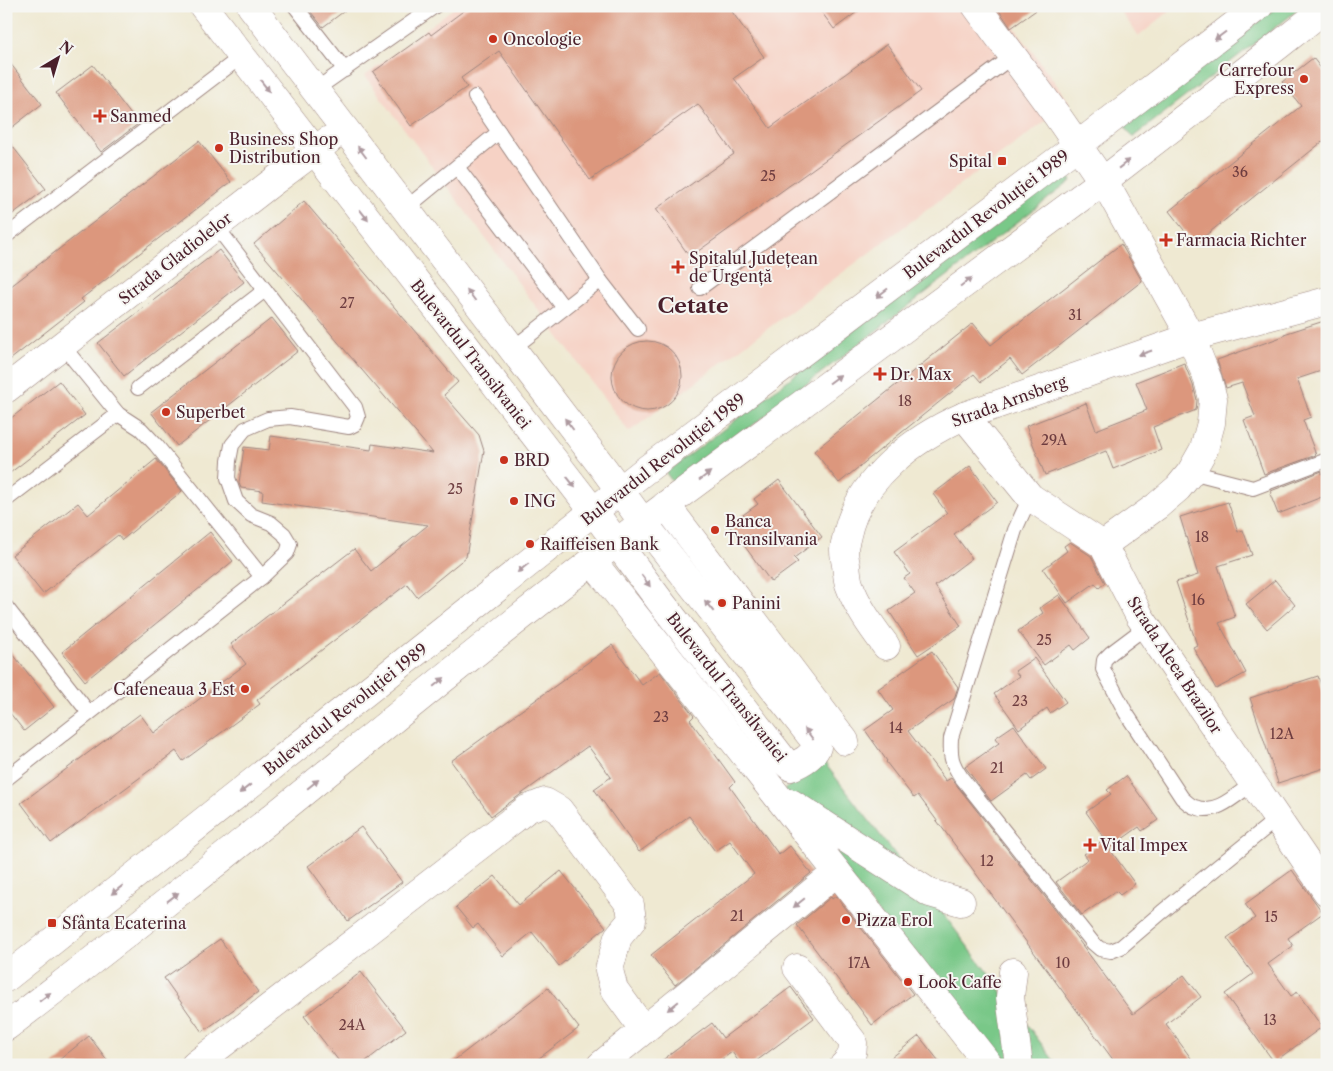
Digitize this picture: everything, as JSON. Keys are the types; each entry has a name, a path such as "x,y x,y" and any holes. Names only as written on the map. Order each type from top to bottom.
{"street":[{"name":"Bulevardul Transilvaniei","path":"203,6 617,541 666,609 785,762 790,766 799,764 814,753 817,747 814,740 643,522 251,6"},
{"path":"976,6 1103,181 1191,337 1208,380 1213,399 1211,424 1204,449 1191,472 1178,488 1103,545"},
{"name":"Bulevardul Revoluției 1989","path":"6,978 620,491 1259,6"},
{"path":"6,1027 177,894 617,541 1103,181 1327,7"},
{"name":"Strada Gladiolelor","path":"6,389 344,129"},
{"name":"Strada Arnsberg","path":"886,646 863,614 848,583 844,549 849,524 860,500 872,483 896,459 944,425 964,416 1191,337 1327,301"},
{"name":"Strada Aleea Brazilor","path":"964,416 1030,497 1103,545 1140,617 1327,892"},
{"path":"667,504 845,741"},
{"name":"Bulevardul Transilvaniei","path":"592,561 989,1065"},
{"name":"Bulevardul Transilvaniei","path":"772,791 930,893 962,902"},
{"path":"195,1065 527,809 545,802 559,810 630,905 632,920 618,937 609,970 614,989 644,1030"},
{"path":"601,1065 837,872"},
{"path":"797,968 853,1042 854,1052 844,1065"},
{"path":"1013,972 1010,997 1019,1065"}],"lane":[{"path":"295,6 345,70"},
{"path":"315,90 435,6"},
{"path":"6,236 242,56"},
{"path":"700,288 1013,56"},
{"path":"475,97 600,280 638,329"},
{"path":"405,209 499,132"},
{"path":"457,167 564,308"},
{"path":"6,779 262,577 287,553 290,544 284,534 271,522 251,516 236,501 228,478 232,445 246,429 268,418 290,417 349,427 355,424 358,417 355,407 216,226"},
{"path":"512,349 600,280"},
{"path":"138,388 265,290"},
{"path":"62,345 118,414 141,429 156,445 262,577"},
{"path":"6,500 118,414"},
{"path":"1191,472 1253,488 1327,460"},
{"path":"1030,497 1015,530 951,738 950,756 953,765 961,777 1093,943 1100,949 1111,951 1121,947 1278,818"},
{"path":"6,607 89,713"},
{"path":"1147,626 1111,653 1104,660 1103,668 1126,713 1182,798 1193,807 1205,810 1219,806 1254,783"}],"shaded area":[{"name":"Spitalul Județean de Urgență","path":"456,6 999,6 1070,103 629,432 365,76"},
{"path":"1116,6 1176,6 1139,36"}],"green space":[{"path":"1279,6 1303,6 1133,137 1124,125"},
{"path":"1064,170 1071,181 675,485 666,473"},
{"path":"823,761 908,871 784,790"},
{"path":"809,825 938,907 1003,993 1011,1065 998,1065"},
{"path":"1020,1015 1057,1065 1026,1065"}],"building":[{"path":"306,6 351,6 323,27"},
{"path":"470,6 728,6 764,57 734,78 770,128 887,44 921,91 690,257 656,209 734,154 698,104 590,180 499,51 461,78 467,87 411,126 373,72 429,32 431,35"},
{"path":"817,6 865,6 834,29"},
{"path":"996,6 1042,6 1011,28"},
{"path":"6,58 42,104 6,132"},
{"path":"1313,58 1327,76 1327,138 1195,244 1169,211 1301,106 1282,82"},
{"path":"93,65 138,124 101,152 56,93"},
{"path":"6,138 46,189 6,219"},
{"path":"199,141 231,182 81,299 84,302 6,363 6,290"},
{"path":"304,201 458,382 444,395 479,435 484,451 466,557 417,597 407,584 257,700 260,704 183,761 176,751 51,843 21,803 140,714 154,733 246,664 231,644 354,549 371,571 428,525 262,501 263,491 241,488 239,483 244,447 269,450 271,436 371,450 372,444 433,453 254,244"},
{"path":"1121,244 1142,281 1022,375 1010,359 981,382 974,374 839,483 814,451 973,323 991,345"},
{"path":"219,250 244,282 124,376 98,343"},
{"path":"272,318 298,351 177,446 151,412"},
{"path":"1327,320 1327,369 1297,379 1311,417 1303,420 1316,455 1264,474 1244,420 1255,416 1242,383 1226,388 1217,360 1284,336 1284,334"},
{"path":"647,341 666,347 676,357 682,376 676,395 666,405 647,411 628,405 618,395 612,376 618,357 628,347"},
{"path":"1184,363 1197,400 1196,410 1153,427 1161,450 1113,469 1106,451 1045,475 1026,426 1086,403 1096,430 1147,410 1136,382"},
{"path":"59,381 85,415 6,476 6,422"},
{"path":"156,459 182,491 122,540 118,535 43,594 12,555 78,503 88,515"},
{"path":"970,466 997,502 954,534 972,558 935,586 961,626 918,655 889,611 915,593 904,578 910,574 894,552 947,513 933,494"},
{"path":"1322,471 1322,474 1327,472 1327,495 1278,514 1270,494 1272,493 1271,491"},
{"path":"779,480 822,537 794,558 798,562 771,582 729,525 758,504 754,499"},
{"path":"1228,502 1238,532 1243,530 1252,555 1218,566 1235,617 1219,623 1246,673 1216,689 1193,647 1197,645 1176,582 1198,575 1180,517"},
{"path":"210,532 233,561 85,681 62,652"},
{"path":"1070,542 1091,556 1105,583 1099,588 1095,583 1067,603 1043,569 1067,551 1064,546"},
{"path":"1275,580 1295,605 1267,629 1246,604"},
{"path":"1059,595 1090,638 1075,650 1071,645 1044,665 1018,631 1043,613 1040,608"},
{"path":"6,645 54,707 24,731 6,708"},
{"path":"612,645 642,685 660,672 694,716 690,720 735,782 730,787 779,855 790,846 811,873 675,985 651,955 754,874 730,841 715,851 689,816 639,852 594,789 611,777 588,746 491,816 451,761"},
{"path":"932,651 958,687 954,699 908,731 946,781 951,778 1068,926 1133,1014 1184,975 1201,997 1166,1024 1196,1065 1117,1065 918,795 914,798 886,762 865,730 893,710 878,689"},
{"path":"1034,658 1066,702 1050,713 1047,708 1019,729 994,694 1019,676 1015,671"},
{"path":"1318,676 1327,702 1327,767 1278,783 1250,698"},
{"path":"1014,725 1046,769 1031,780 1027,775 991,801 965,767 999,743 995,738"},
{"path":"1126,776 1158,820 1142,831 1139,827 1111,847 1086,812 1111,794 1107,790"},
{"path":"361,827 402,882 348,921 308,866"},
{"path":"1103,840 1135,884 1120,895 1116,891 1082,915 1056,882 1088,859 1084,854"},
{"path":"1292,870 1323,913 1288,938 1293,946 1268,964 1291,996 1297,992 1322,1027 1274,1062 1225,994 1253,974 1227,938 1255,918 1245,904"},
{"path":"561,871 606,927 559,966 532,932 503,956 478,924 473,928 456,907 495,876 519,905"},
{"path":"836,896 913,994 872,1025 797,925 831,897 832,899"},
{"path":"220,939 258,992 202,1032 164,978"},
{"path":"361,972 406,1030 361,1065 342,1065 304,1016"},
{"path":"791,987 814,1018 751,1065 741,1065 732,1052 714,1065 656,1065 712,1023 723,1038"},
{"path":"548,988 579,1028 530,1065 448,1065"},
{"path":"89,1036 111,1065 53,1065"},
{"path":"919,1036 942,1065 882,1065"}],"place":[{"name":"Oncologie","path":"493,39"},
{"name":"Carrefour Express","path":"1304,79"},
{"name":"Sanmed","path":"100,116"},
{"name":"Business Shop Distribution","path":"219,148"},
{"name":"Spital","path":"1002,161"},
{"name":"Farmacia Richter","path":"1166,240"},
{"name":"Spitalul Județean de Urgență","path":"678,267"},
{"name":"Dr. Max","path":"880,374"},
{"name":"Superbet","path":"166,412"},
{"name":"BRD","path":"504,460"},
{"name":"ING","path":"514,501"},
{"name":"Banca Transilvania","path":"715,530"},
{"name":"Raiffeisen Bank","path":"530,544"},
{"name":"Panini","path":"722,603"},
{"name":"Cafeneaua 3 Est","path":"245,689"},
{"name":"Vital Impex","path":"1090,845"},
{"name":"Pizza Erol","path":"846,920"},
{"name":"Sfânta Ecaterina","path":"52,923"},
{"name":"Look Caffe","path":"908,982"}],"district":[{"name":"Cetate","path":"693,305"}]}
